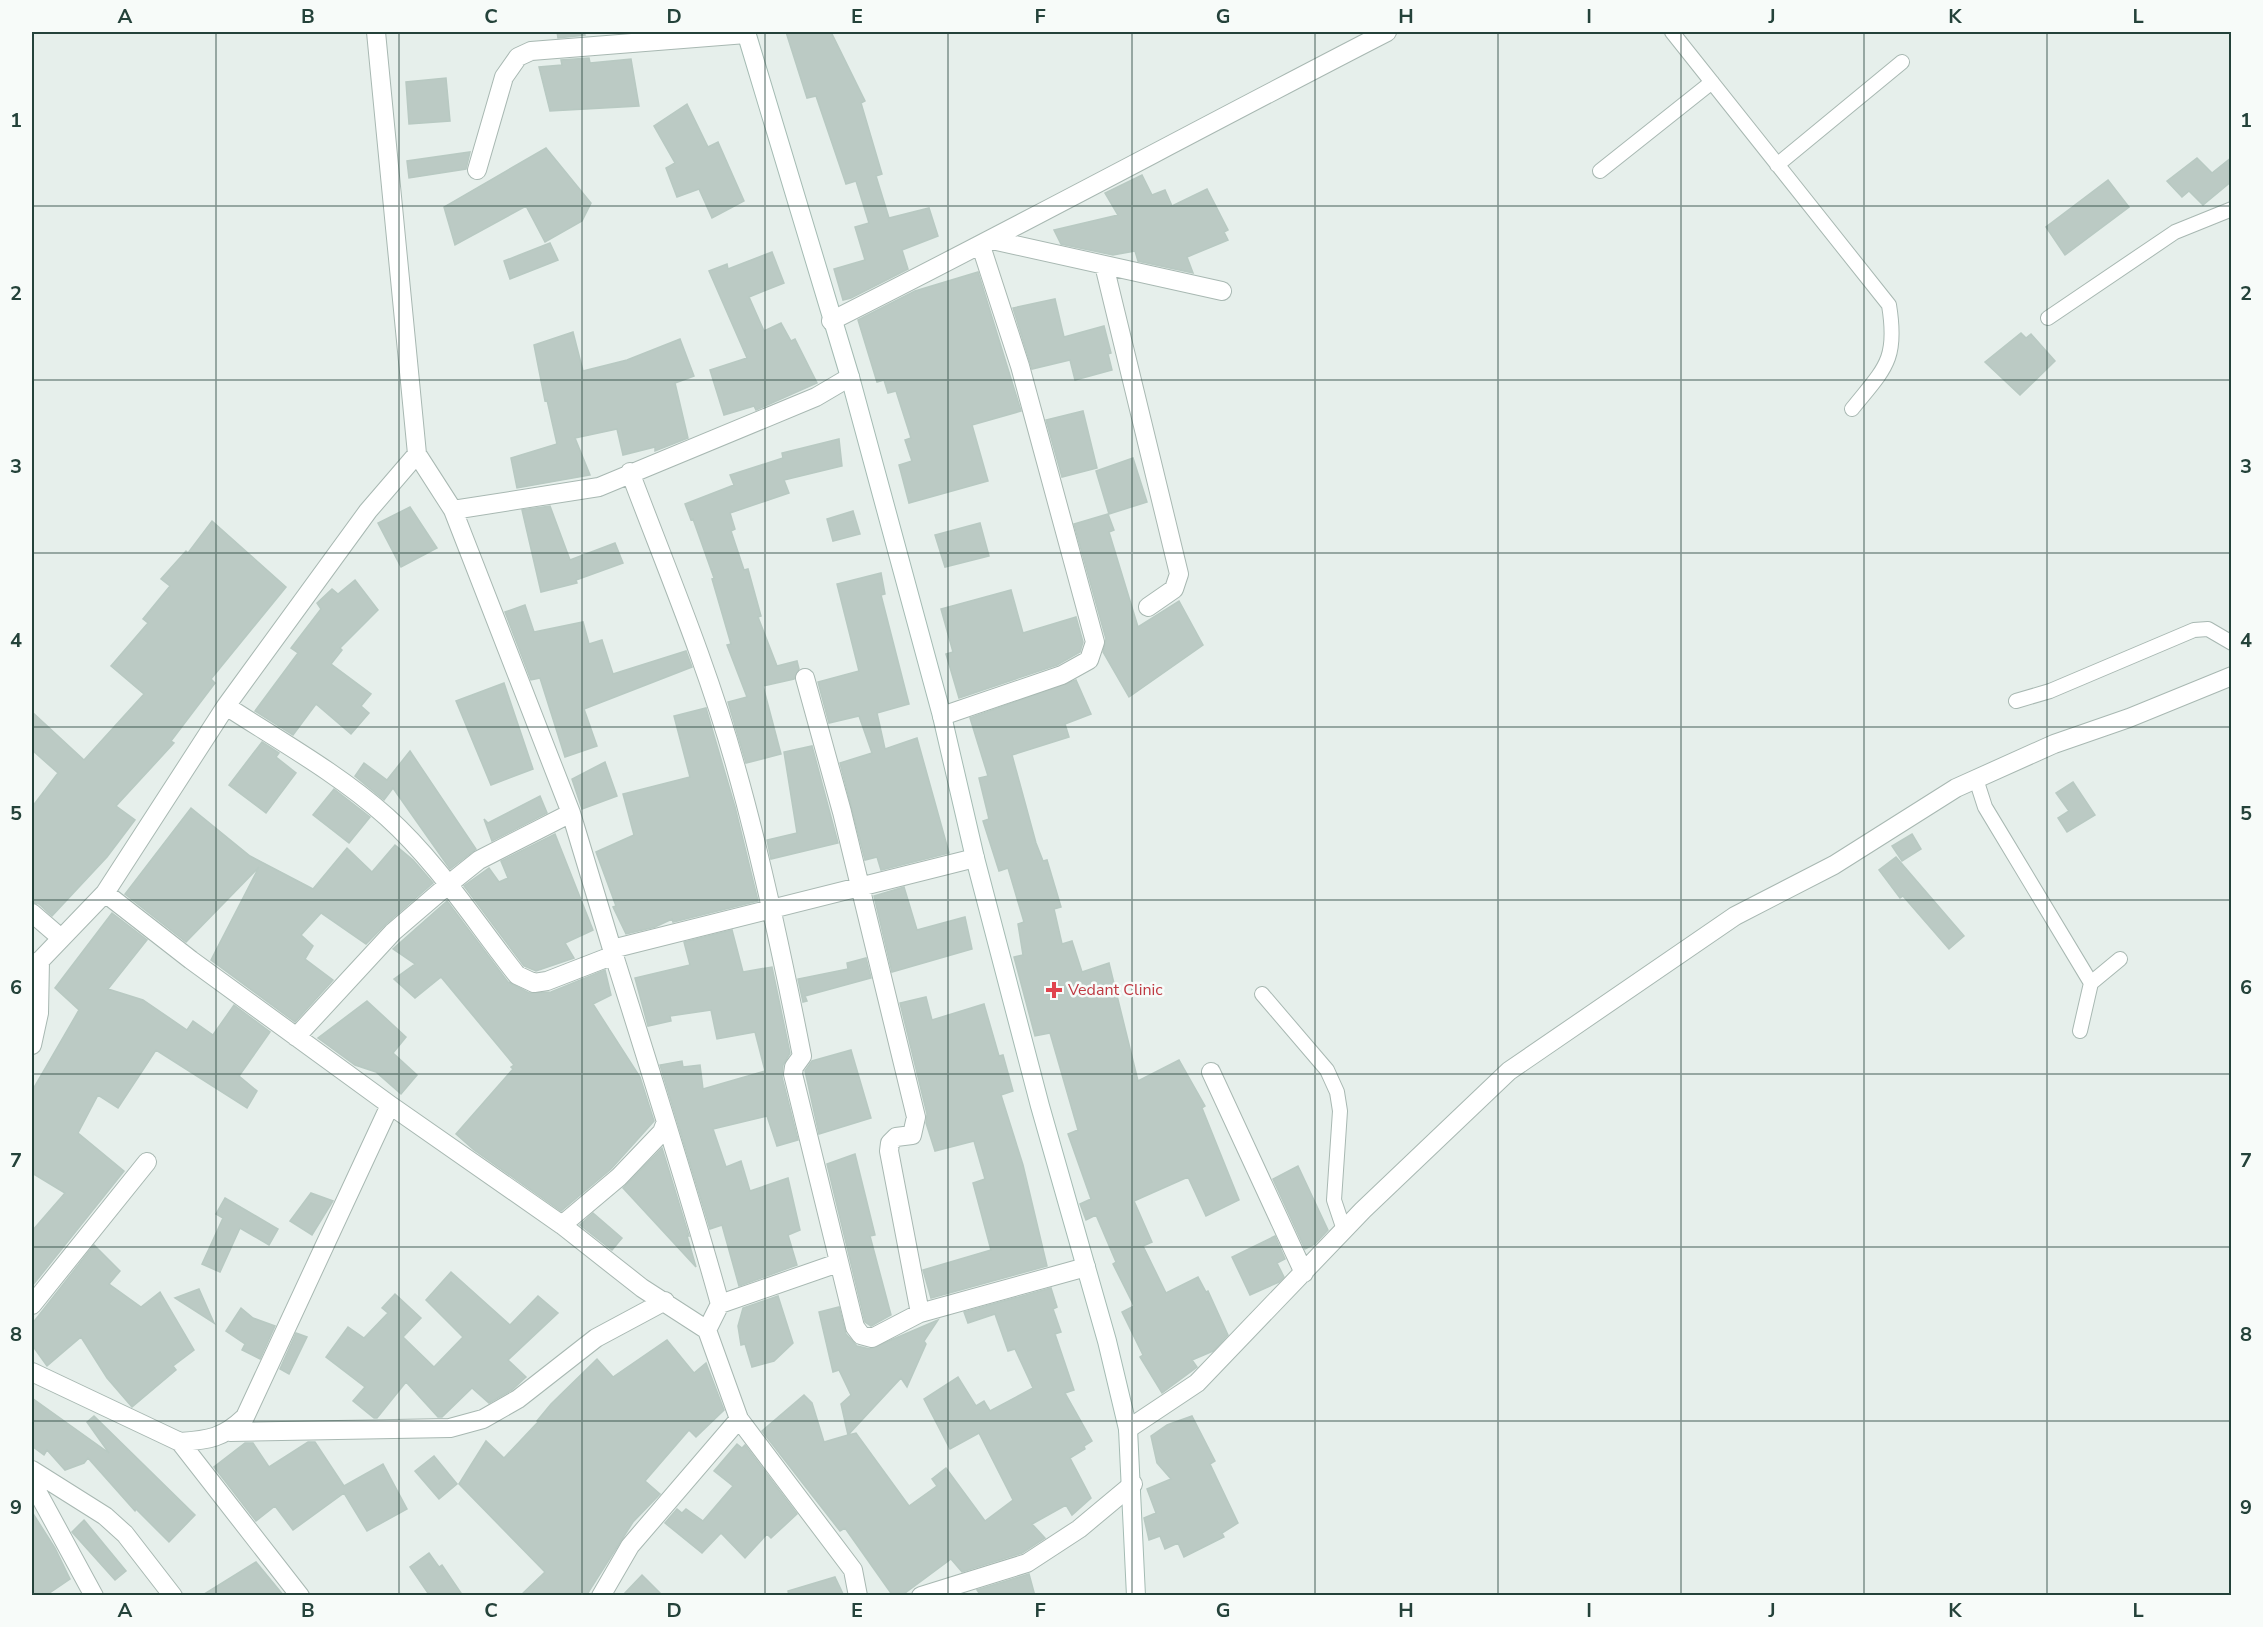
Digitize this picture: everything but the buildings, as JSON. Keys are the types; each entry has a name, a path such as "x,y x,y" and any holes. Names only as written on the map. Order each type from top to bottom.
{"street":[{"path":"376,32 417,454 453,510 571,813 665,1124 687,1183 720,1304 707,1330"},
{"path":"831,321 987,243 1178,139 1387,32"},
{"path":"477,170 504,77 518,57 531,51 746,33 831,321 850,377 942,716 975,858 1040,1106 1086,1267 1128,1429 1133,1484 1136,1596"},
{"path":"987,243 1104,265 1222,291"},
{"path":"942,716 1062,675 1089,660 1095,642 987,243"},
{"path":"1104,265 1179,574 1174,589 1148,607"},
{"path":"453,510 564,495 598,487 816,397 850,377"},
{"path":"32,1045 39,1014 36,964 105,893 226,706 368,511 417,454"},
{"path":"630,472 706,675 736,766 773,910 802,1056 794,1067 793,1074 855,1327 861,1335 872,1338 920,1313 1086,1267"},
{"path":"1128,1429 1197,1383 1344,1230 1509,1071 1735,916 1834,865 1956,788 2055,744 2129,718 2231,676"},
{"path":"806,678 916,1117 912,1135 896,1137 890,1143 889,1151 920,1313"},
{"path":"226,706 366,800 388,818 449,884 518,975 534,983 547,981 613,952 975,858"},
{"path":"296,1037 393,932 449,884 479,860 571,813"},
{"path":"105,893 296,1037 562,1225 642,1288 707,1330 739,1419 853,1570 858,1596"},
{"path":"32,913 62,938"},
{"path":"1211,1072 1304,1273"},
{"path":"230,1432 245,1418 259,1390 390,1105"},
{"path":"562,1225 619,1177 662,1132 665,1124"},
{"path":"32,1305 147,1162"},
{"path":"720,1304 838,1263"},
{"path":"180,1442 208,1440 230,1432 450,1428 483,1419 518,1399 596,1338 664,1301"},
{"path":"32,1372 180,1442 300,1596"},
{"path":"602,1596 630,1545 739,1419"},
{"path":"32,1470 105,1516 124,1534 173,1596"},
{"path":"32,1482 94,1596"},
{"path":"921,1596 1027,1563 1079,1529 1133,1484"}],"lane":[{"path":"1672,32 1889,305 1894,337 1885,367 1852,408"},
{"path":"1777,165 1902,62"},
{"path":"1600,171 1712,82"},
{"path":"2048,318 2175,232 2232,209"},
{"path":"2016,701 2050,691 2194,630 2208,629 2232,643"},
{"path":"1976,779 1985,807 2091,983"},
{"path":"2080,1030 2091,983 2121,959"},
{"path":"1262,994 1328,1070 1337,1092 1340,1111 1334,1200 1344,1230"}],"place":[{"name":"Vedant Clinic","path":"1054,990"}]}
